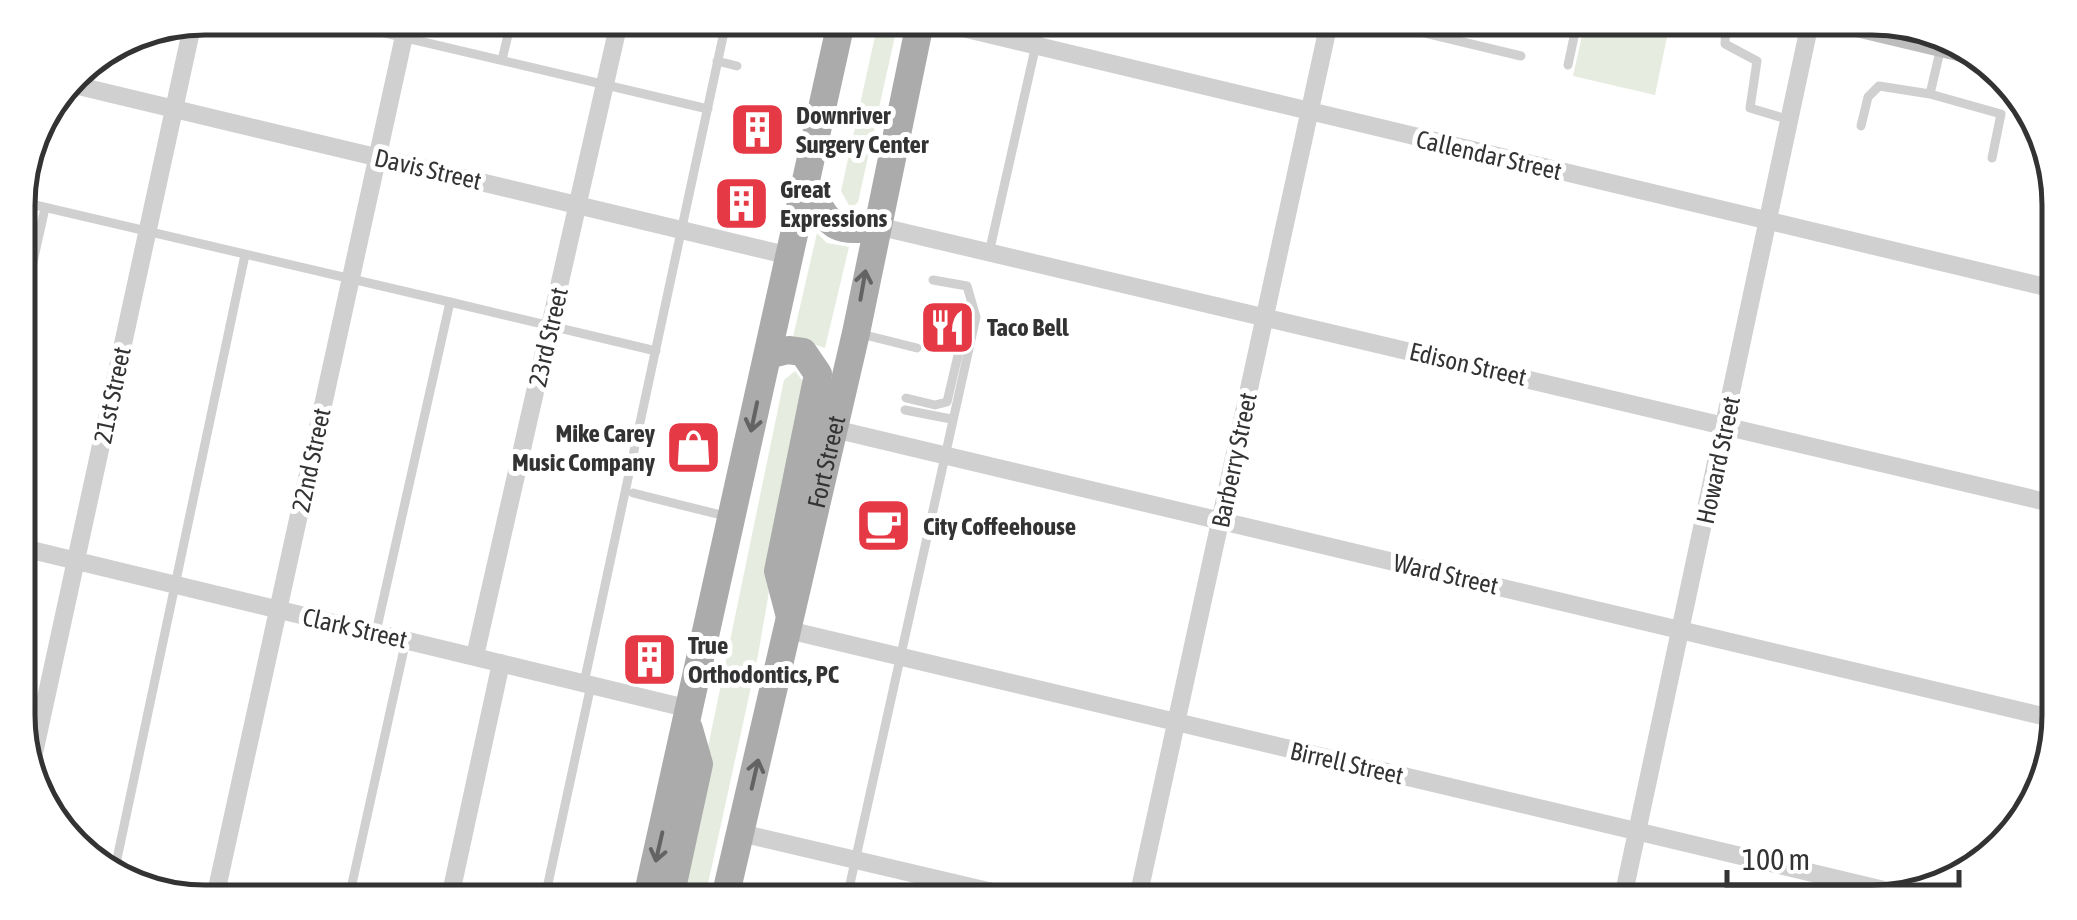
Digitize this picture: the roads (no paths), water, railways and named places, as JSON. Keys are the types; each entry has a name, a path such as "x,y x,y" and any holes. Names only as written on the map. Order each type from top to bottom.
{"main road":[{"path":"650,885 838,35"},
{"name":"Fort Street","path":"728,885 856,333 917,35"},
{"path":"805,185 837,228 852,232 876,226"},
{"path":"768,356 788,350 803,352 818,374 778,571 789,625"},
{"path":"672,885 698,764 689,716"}],"street":[{"name":"23rd Street","path":"475,656 616,35"},
{"name":"Callendar Street","path":"1006,35 1036,46 1308,112 2042,286"},
{"name":"Barberry Street","path":"1140,885 1326,35"},
{"name":"Howard Street","path":"1626,885 1808,35"},
{"name":"21st Street","path":"36,739 191,36"},
{"name":"22nd Street","path":"218,885 404,37"},
{"name":"Davis Street","path":"83,88 790,256"},
{"name":"Edison Street","path":"876,226 2042,500"},
{"name":"Ward Street","path":"834,429 2042,716"},
{"name":"Clark Street","path":"35,551 587,684 689,716"},
{"name":"Birrell Street","path":"789,625 900,656 1863,885"},
{"path":"453,885 502,664"},
{"path":"742,832 964,885"}],"lane":[{"path":"395,35 708,110"},
{"path":"502,60 508,35"},
{"path":"547,885 723,35"},
{"path":"989,254 1038,35"},
{"path":"1434,35 1522,56"},
{"path":"1568,65 1574,35"},
{"path":"1725,35 1725,44 1757,60 1750,108 1790,120"},
{"path":"1930,94 1941,50"},
{"path":"717,62 737,66"},
{"path":"1861,126 1868,97 1880,86 1930,94 2001,114 1992,158"},
{"path":"35,205 656,352"},
{"path":"35,252 45,208"},
{"path":"117,860 244,255"},
{"path":"850,885 976,317 972,292 967,286 933,280"},
{"path":"906,398 935,405 946,402 972,292"},
{"path":"376,632 450,302"},
{"path":"856,333 917,348"},
{"path":"904,410 952,418"},
{"path":"633,493 732,518"},
{"path":"352,885 406,640"}],"place":[{"name":"Downriver Surgery Center","path":"757,129"},
{"name":"Great Expressions","path":"741,203"},
{"name":"Taco Bell","path":"948,327"},
{"name":"Mike Carey Music Company","path":"694,447"},
{"name":"City Coffeehouse","path":"884,526"},
{"name":"True Orthodontics, PC","path":"649,659"}]}
